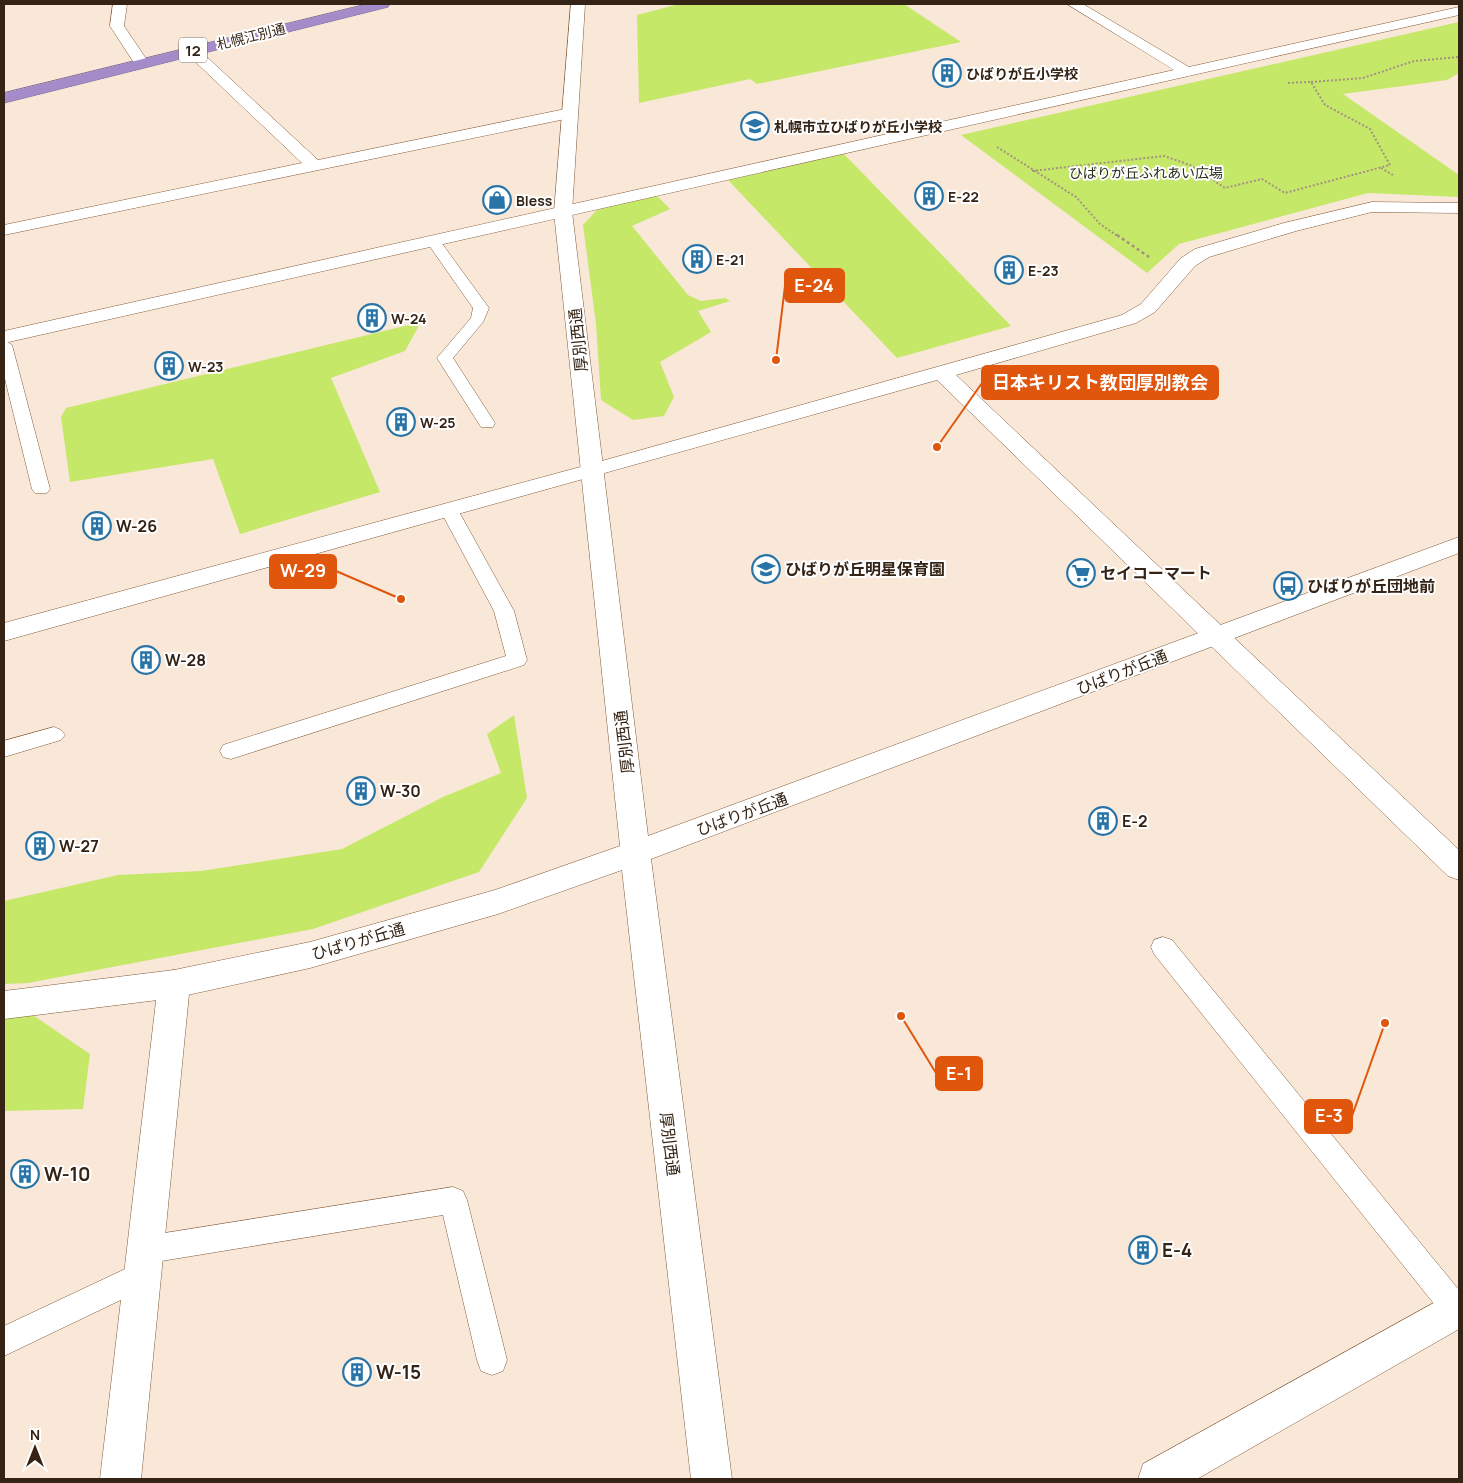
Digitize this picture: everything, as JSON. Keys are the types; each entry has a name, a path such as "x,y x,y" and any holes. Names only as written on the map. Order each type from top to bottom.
{"highway":[{"name":"札幌江別通","path":"6,99 141,62 383,4"}],"street":[{"path":"120,4 117,26 141,62"},
{"name":"厚別西通","path":"578,4 563,212 636,851 641,916 712,1479"},
{"path":"1077,6 1096,4"},
{"path":"1077,6 1189,74"},
{"path":"4,337 1189,74 1459,11"},
{"path":"192,50 314,165"},
{"path":"4,230 570,112"},
{"path":"4,632 592,471 940,371 1129,320 1148,308 1188,262 1202,253 1347,212 1372,207 1459,208"},
{"path":"940,371 1459,868"},
{"name":"ひばりが丘通","path":"4,1005 174,984 310,955 489,904 752,811 1459,546"},
{"path":"120,1479 174,984"},
{"path":"1158,1479 1458,1309"}],"lane":[{"path":"433,241 481,308 478,319 445,358 487,423"},
{"path":"4,345 41,489"},
{"path":"231,751 517,660 504,612 449,510"},
{"path":"4,749 54,735"},
{"path":"1163,947 1458,1309"},
{"path":"4,1341 144,1262 453,1200 492,1360"}],"path":[{"path":"1229,64 1272,84 1363,78 1414,61 1459,57"},
{"path":"1032,171 1164,156 1190,165 1225,188 1262,179 1285,193 1390,165 1370,129 1326,105 1311,82"},
{"path":"960,124 1076,197 1100,224 1177,275"}],"green space":[{"path":"679,4 904,4 961,42 757,84 750,79 639,103 637,15"},
{"name":"ひばりが丘ふれあい広場","path":"1459,22 1459,73 1447,80 1343,94 1459,175 1459,197 1368,193 1179,244 1147,273 961,135"},
{"path":"844,154 1011,326 897,358 728,180"},
{"path":"653,192 670,209 632,226 688,295 701,301 725,298 730,301 698,311 711,332 660,362 674,397 664,416 633,420 601,400 596,324 583,225 597,210"},
{"path":"421,322 405,351 331,378 380,492 240,534 213,459 70,482 61,417 66,408"},
{"path":"514,715 527,798 479,872 313,929 28,983 4,984 4,901 118,875 201,871 342,849 443,797 501,773 487,734"},
{"path":"21,1007 90,1054 83,1109 4,1111 4,1008"}],"place":[{"name":"ひばりが丘小学校","path":"947,73"},
{"name":"札幌市立ひばりが丘小学校","path":"755,126"},
{"name":"E-22","path":"929,196"},
{"name":"Bless","path":"497,200"},
{"name":"E-21","path":"697,259"},
{"name":"E-23","path":"1009,270"},
{"name":"W-24","path":"372,318"},
{"name":"E-24","path":"776,360"},
{"name":"W-23","path":"169,366"},
{"name":"W-25","path":"401,422"},
{"name":"日本キリスト教団厚別教会","path":"937,447"},
{"name":"W-26","path":"97,526"},
{"name":"ひばりが丘明星保育園","path":"766,569"},
{"name":"セイコーマート","path":"1081,573"},
{"name":"ひばりが丘団地前","path":"1288,586"},
{"name":"W-29","path":"401,599"},
{"name":"W-28","path":"146,660"},
{"name":"W-30","path":"361,791"},
{"name":"E-2","path":"1103,821"},
{"name":"W-27","path":"40,846"},
{"name":"E-1","path":"901,1016"},
{"name":"E-3","path":"1385,1023"},
{"name":"W-10","path":"25,1174"},
{"name":"E-4","path":"1143,1250"},
{"name":"W-15","path":"357,1372"}]}
